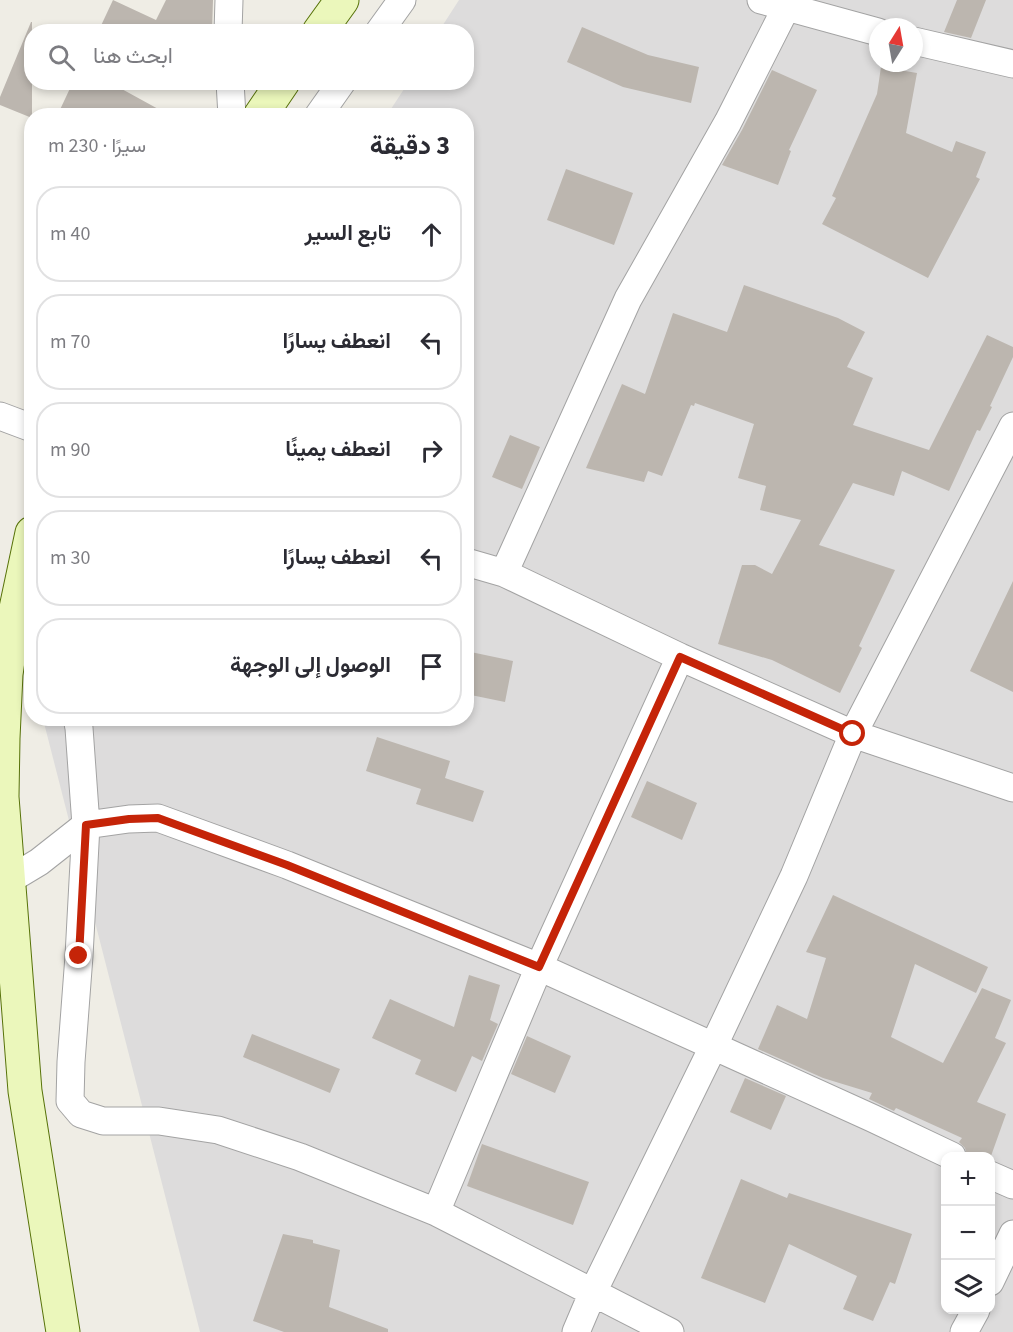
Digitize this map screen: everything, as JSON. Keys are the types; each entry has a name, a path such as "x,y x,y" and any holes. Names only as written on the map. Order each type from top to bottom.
{"street":[{"path":"228,24 229,0"},
{"path":"325,24 342,0"},
{"path":"385,24 402,0"},
{"path":"504,573 628,299 728,122 779,2 869,29"},
{"path":"923,43 1013,64"},
{"path":"230,90 232,108"},
{"path":"265,108 278,90"},
{"path":"324,108 336,90"},
{"path":"0,416 24,425"},
{"path":"576,1332 593,1292 794,876 853,734 1013,426"},
{"path":"474,564 504,573 680,657 853,734 1013,788"},
{"path":"24,571 6,674 1,759 2,797 25,1090 63,1332"},
{"path":"436,1212 539,967 680,657"},
{"path":"79,726 86,825 70,1101 81,1114 103,1121 159,1121 218,1130 300,1157 436,1212 670,1332"},
{"path":"9,880 39,862 86,825 129,819 158,818 287,865 539,967 944,1152"},
{"path":"995,1177 1013,1185"},
{"path":"995,1272 1013,1234"},
{"path":"964,1332 974,1314"}],"shaded area":[{"path":"459,0 1013,0 1013,1332 200,1332 45,726 474,726 474,108 392,108 403,90 474,90 474,24 444,24"}],"building":[{"path":"113,0 156,20 166,0 213,0 212,24 102,24"},
{"path":"957,0 986,0 971,38 944,32"},
{"path":"582,27 648,55 699,67 691,103 623,87 567,62"},
{"path":"24,39 24,90 32,90 32,108 24,108 24,115 0,105 0,97"},
{"path":"772,70 817,90 789,150 791,151 778,185 722,165"},
{"path":"880,72 917,73 906,133 952,152 956,141 986,152 976,177 980,179 928,278 822,224 836,198 832,196 877,94"},
{"path":"69,90 124,90 156,108 61,108"},
{"path":"566,169 633,193 614,245 547,220"},
{"path":"744,285 838,318 865,332 847,367 873,378 853,425 929,450 987,335 1013,347 1013,357 990,406 992,407 980,431 977,430 949,491 902,471 894,496 853,483 819,545 895,570 859,646 862,648 840,693 772,660 718,644 742,565 755,565 772,574 801,520 760,510 766,486 738,478 754,424 695,403 694,406 691,405 662,476 648,471 644,482 586,468 622,384 645,394 673,313 727,332"},
{"path":"510,435 540,447 522,489 492,477"},
{"path":"1013,581 1013,692 970,671"},
{"path":"474,653 513,661 505,702 474,696"},
{"path":"377,737 450,761 445,778 484,791 473,822 416,804 421,789 366,771"},
{"path":"647,781 697,803 682,840 631,817"},
{"path":"833,895 988,967 976,993 915,964 891,1037 943,1063 982,988 1011,1000 995,1038 1006,1043 977,1102 1006,1114 992,1152 966,1152 959,1142 962,1138 896,1108 894,1111 869,1099 872,1093 823,1078 758,1049 777,1005 807,1019 826,958 806,952"},
{"path":"469,975 500,985 490,1020 498,1024 482,1061 472,1056 456,1092 415,1074 421,1060 372,1038 390,999 454,1027"},
{"path":"252,1034 340,1069 330,1093 243,1057"},
{"path":"527,1036 571,1056 555,1093 511,1074"},
{"path":"745,1078 786,1096 771,1130 730,1112"},
{"path":"482,1144 589,1182 573,1225 467,1186"},
{"path":"741,1179 787,1198 789,1193 912,1234 895,1284 890,1282 873,1321 843,1309 857,1276 789,1244 765,1303 701,1278"},
{"path":"283,1234 313,1240 313,1243 340,1250 329,1307 388,1329 388,1332 284,1332 253,1321"}],"route":[{"path":"79,956 86,825 129,819 158,818 287,865 539,967 680,657 853,734"}]}
